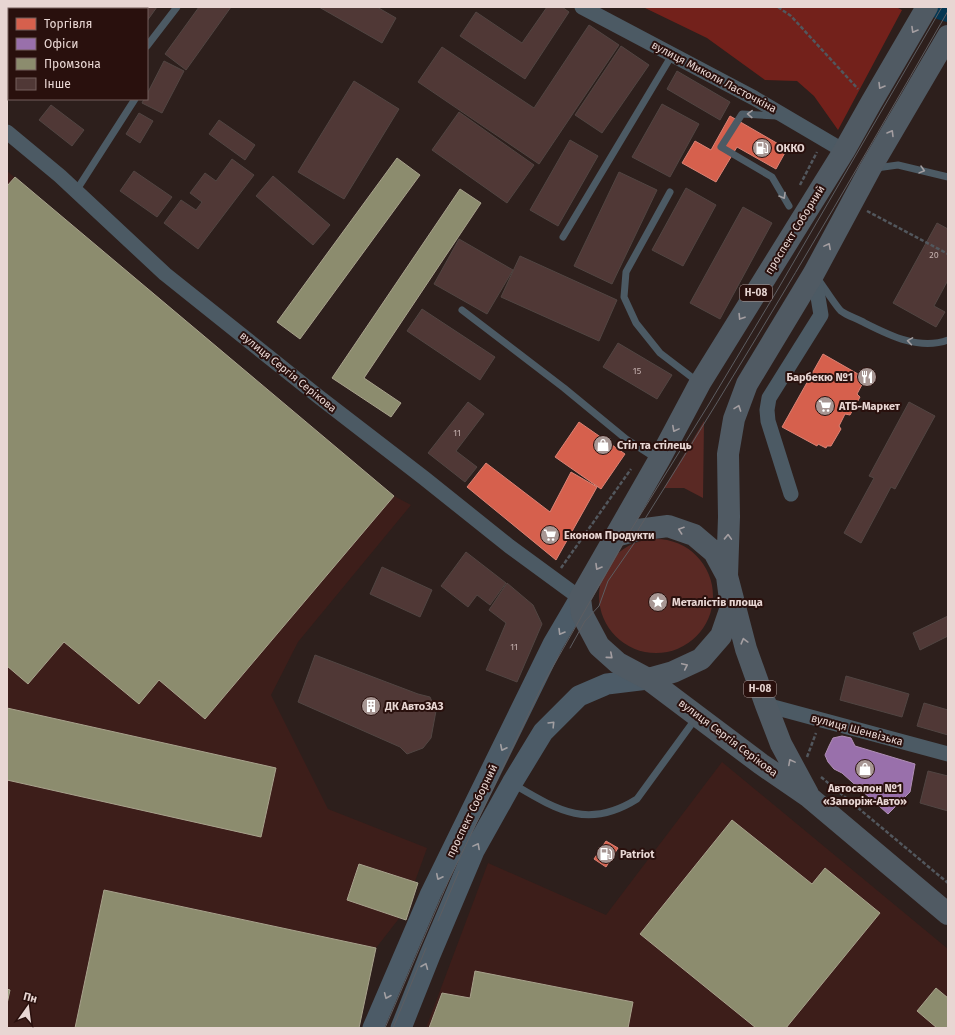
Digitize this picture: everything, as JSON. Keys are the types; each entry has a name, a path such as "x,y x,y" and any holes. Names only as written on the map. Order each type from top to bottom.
{"main road":[{"name":"проспект Соборний","path":"616,536 700,383 844,151 927,7"},
{"name":"Н-08","path":"727,576 729,517 728,454 734,419 747,384 814,273 870,169 948,36"},
{"path":"616,536 638,530 668,526 694,535 714,552 727,576 731,607 721,636 701,659 673,672 648,679"},
{"name":"Н-08","path":"616,536 580,598 582,614 598,646 618,663 648,679"},
{"name":"вулиця Сергія Серікова","path":"727,576 746,649 766,706 781,744 809,797"},
{"name":"проспект Соборний","path":"373,1028 434,886 553,644 580,598"},
{"name":"проспект Соборний","path":"400,1028 474,851 512,783 544,732 578,696 607,684 648,679"},
{"name":"вулиця Сергія Серікова","path":"648,679 761,764 809,797 948,914"}],"street":[{"name":"вулиця Миколи Ласточкіна","path":"582,7 754,98 844,151"},
{"name":"вулиця Сергія Серікова","path":"7,132 76,191 164,274 424,478 508,546 580,598"},
{"path":"791,494 768,421 767,410 769,398 821,315 814,273"},
{"name":"вулиця Шенвізька","path":"766,706 948,754"}],"lane":[{"path":"148,45 177,7"},
{"path":"563,237 672,55"},
{"path":"76,191 134,100"},
{"path":"789,118 770,115 742,114 721,147 772,177 789,206"},
{"path":"870,169 898,164 948,177"},
{"path":"670,192 626,272 624,297 636,323 660,353 700,383"},
{"path":"814,273 842,311 874,328 903,341 942,343 948,340"},
{"path":"462,310 564,388 626,439 659,460"},
{"path":"512,783 569,813 594,815 614,811 625,807 637,799 698,716"}],"path":[{"path":"778,7 791,16 871,103"},
{"path":"861,208 948,254"},
{"path":"804,764 821,720"},
{"path":"819,776 948,883"}],"shaded area":[{"path":"643,7 896,7 902,10 838,130 814,96 797,81 765,80 707,38"},
{"path":"7,171 394,496 411,505 298,642 271,695 328,809 427,848 404,912 376,948 359,1028 7,1028"},
{"path":"704,421 703,498 684,488 664,488"},
{"path":"656,539 678,543 696,556 709,574 713,596 709,618 696,636 678,649 656,653 634,649 616,636 603,618 599,596 603,574 616,556 634,543"},
{"path":"722,762 948,949 948,1028 426,1028 488,863 606,915"}],"building: Торгівля":[{"name":"ОККО","path":"730,116 787,149 776,169 737,147 716,182 682,163 695,141 711,150"},
{"name":"АТБ-Маркет","path":"823,354 858,374 856,377 864,381 857,394 860,397 850,415 845,414 839,426 841,429 831,446 827,446 826,448 818,444 817,446 782,427"},
{"path":"579,422 625,454 601,489 555,457"},
{"path":"486,463 550,512 571,472 597,487 556,560 467,487"},
{"name":"Patriot","path":"606,841 618,848 606,867 594,859"}],"building: Офіси":[{"path":"842,736 851,738 855,746 915,764 910,792 888,814 842,773 834,769 828,762 825,755 833,738"}],"building: Промзона":[{"path":"397,158 420,175 300,339 277,322"},
{"path":"15,177 394,496 205,719 159,680 139,704 64,642 28,684 7,666 7,186"},
{"path":"460,189 481,203 364,378 401,403 391,417 332,378"},
{"path":"7,708 276,768 261,837 7,780"},
{"path":"732,820 812,884 825,868 880,913 786,1028 756,1028 640,934"},
{"path":"359,864 418,883 406,920 347,900"},
{"path":"104,890 376,948 359,1028 75,1028"},
{"path":"475,971 633,1002 628,1028 429,1028 442,993 470,998"},
{"path":"936,988 948,998 948,1028 937,1028 917,1011"},
{"path":"7,989 10,990 7,1004"}],"building: Інше":[{"path":"7,7 28,7 8,8 7,10"},
{"path":"51,7 93,7 92,8"},
{"path":"157,7 148,20 148,8 112,8"},
{"path":"199,7 231,7 186,70 165,54"},
{"path":"319,7 377,7 396,18 382,43"},
{"path":"547,7 562,7 569,12 525,79 460,36 476,12 522,43"},
{"path":"589,25 619,45 539,164 418,82 442,47 534,108"},
{"path":"621,46 649,65 602,133 575,115"},
{"path":"164,61 184,71 162,113 142,103 144,100 148,100 148,92"},
{"path":"677,71 730,102 720,120 667,89"},
{"path":"8,72 8,86 7,85"},
{"path":"354,81 399,109 344,199 298,172"},
{"path":"662,104 699,124 670,177 632,157"},
{"path":"51,105 84,130 72,146 39,120"},
{"path":"459,112 534,165 507,203 432,150"},
{"path":"139,113 153,121 140,143 126,134"},
{"path":"219,120 255,145 245,160 209,134"},
{"path":"570,140 598,156 558,226 530,210"},
{"path":"232,159 254,175 198,249 164,223 181,200 196,210 202,202 190,193 205,173 216,181"},
{"path":"134,171 172,197 157,217 120,191"},
{"path":"619,172 657,190 612,284 574,266"},
{"path":"273,176 330,225 313,245 256,196"},
{"path":"686,188 716,205 683,266 652,250"},
{"path":"743,207 772,223 720,319 690,303"},
{"path":"937,223 948,229 948,280 934,306 945,312 936,327 893,303"},
{"path":"459,239 513,270 487,314 434,284"},
{"path":"520,256 617,300 599,341 501,297"},
{"path":"422,309 495,357 480,380 407,331"},
{"path":"618,343 672,375 657,399 603,367"},
{"path":"468,402 484,414 456,451 477,467 465,482 428,453"},
{"path":"909,402 935,416 895,489 891,487 861,543 844,533 874,478 869,476"},
{"path":"466,552 506,583 490,605 477,595 468,607 441,586"},
{"path":"382,567 432,590 420,617 370,594"},
{"path":"507,583 533,605 542,624 517,682 486,670 506,623 489,610"},
{"path":"948,616 948,636 920,650 913,633"},
{"name":"ДК АвтоЗАЗ","path":"315,655 418,694 430,697 436,711 431,738 423,748 407,754 400,747 298,702"},
{"path":"846,676 909,694 902,717 840,700"},
{"path":"924,703 948,710 948,735 917,726"},
{"path":"928,771 948,776 948,811 920,803"}],"waterway":[{"path":"942,7 948,9"}],"tram line":[{"path":"385,1028 448,882 543,684 629,533 778,289 942,7"},
{"path":"570,648 585,621 599,606 608,581 635,542 638,530 718,402 796,272 948,11"},
{"path":"438,921 459,871"},
{"path":"393,1028 426,948"}],"place":[{"name":"ОККО","path":"762,148"},
{"name":"Барбекю №1","path":"867,377"},
{"name":"АТБ-Маркет","path":"825,406"},
{"name":"Стіл та стілець","path":"603,445"},
{"name":"Економ Продукти","path":"550,535"},
{"name":"Металістів площа","path":"658,602"},
{"name":"ДК АвтоЗАЗ","path":"371,706"},
{"name":"Автосалон №1 «Запоріж-Авто»","path":"865,769"},
{"name":"Patriot","path":"606,854"}]}
